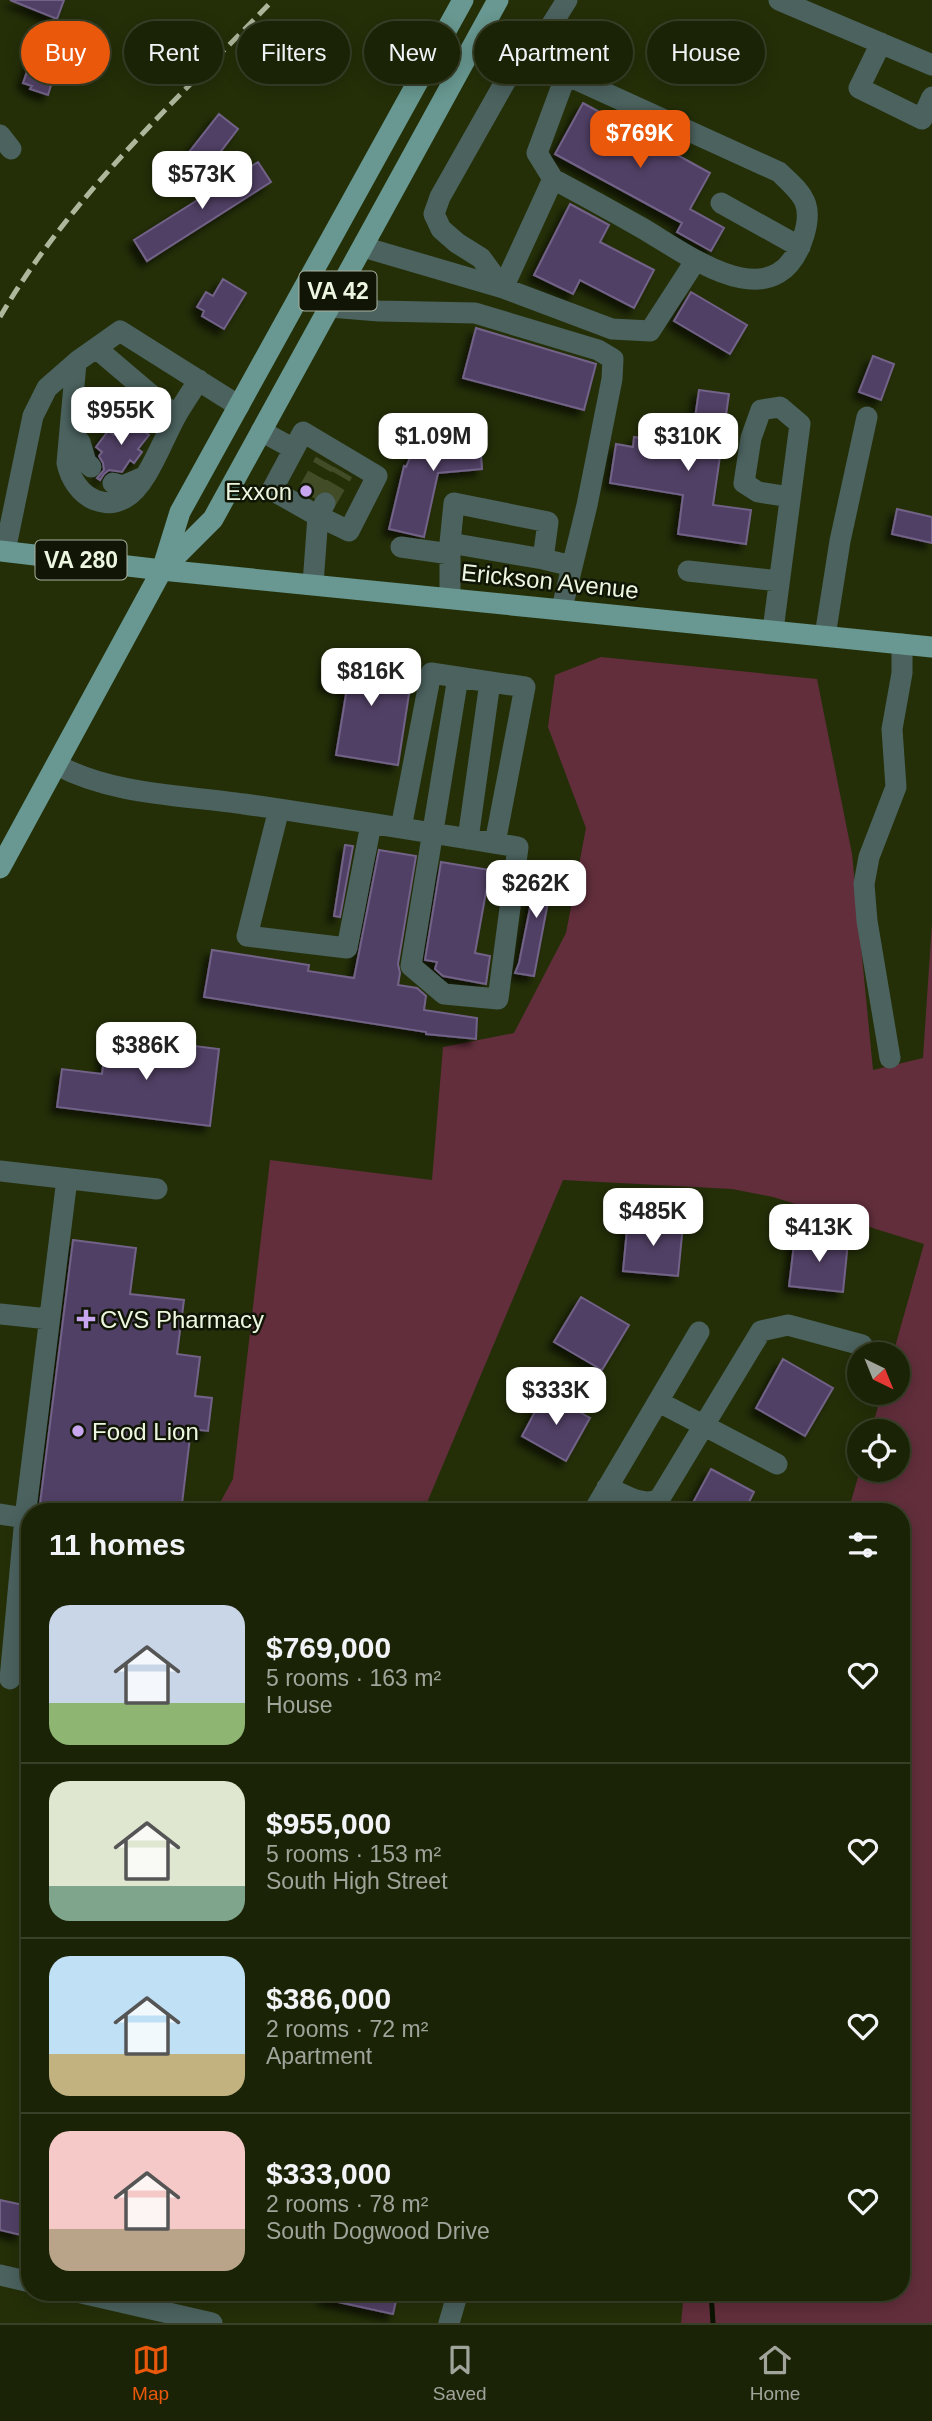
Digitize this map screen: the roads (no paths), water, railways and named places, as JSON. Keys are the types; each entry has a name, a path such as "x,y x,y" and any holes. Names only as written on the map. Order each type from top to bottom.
{"main road":[{"name":"VA 42","path":"0,868 162,570 180,512 463,0"},
{"name":"VA 42","path":"162,570 213,519 498,0"},
{"name":"VA 280","path":"3,551 162,570"},
{"name":"Erickson Avenue","path":"162,570 932,647"}],"street":[{"path":"555,21 567,0"},
{"path":"779,0 932,65"},
{"path":"881,43 859,88 922,119 932,97"},
{"path":"503,288 481,258 440,229 434,214 440,197 504,84"},
{"path":"563,84 537,153 553,179 724,275 759,280 781,273 800,247 809,219 802,194 779,172 586,84"},
{"path":"503,288 553,179"},
{"path":"721,203 800,247"},
{"path":"363,247 503,288 612,329 650,331 696,260"},
{"path":"330,307 475,313 598,349 613,359 612,379 562,608"},
{"path":"3,551 33,415 47,388 120,331 239,406"},
{"path":"96,348 176,416"},
{"path":"76,363 67,463 69,474 90,498 107,504 126,498 144,477 176,416 199,380"},
{"path":"825,636 840,541 867,417"},
{"path":"261,431 294,449"},
{"path":"70,432 80,442 86,462 91,467"},
{"path":"303,432 337,461 377,476 349,531 313,505 272,490 294,449 303,432"},
{"path":"113,483 123,486 144,477"},
{"path":"773,631 790,497"},
{"path":"450,598 450,548 454,503 548,522 542,559"},
{"path":"313,505 313,584"},
{"path":"401,547 450,548 542,559 572,566"},
{"path":"688,571 779,581"},
{"path":"890,1058 867,921 864,884 869,856 896,787 892,729 902,673 902,644"},
{"path":"401,828 431,673 525,687 495,843"},
{"path":"57,765 112,786 279,809 433,834 518,847 498,999 444,994 411,966 433,834 458,677"},
{"path":"468,839 490,682"},
{"path":"279,809 247,936 347,948 371,824"},
{"path":"0,1171 157,1189"},
{"path":"27,1503 67,1179"},
{"path":"0,1314 49,1319"},
{"path":"607,1487 641,1502 654,1502 668,1487 764,1329 788,1325 851,1342"},
{"path":"598,1503 699,1332"},
{"path":"659,1402 777,1464"},
{"path":"0,1514 21,1517"},
{"path":"13,1679 21,1572"},
{"path":"0,2275 21,2280"},
{"path":"116,2301 212,2323"},
{"path":"449,2323 455,2301"}],"waterway":[{"path":"712,2301 713,2323"}],"tunnel":[{"path":"307,494 325,462"},
{"path":"325,503 343,472"}],"railway":[{"path":"0,317 28,272 92,190 273,0"}],"place":[{"name":"Exxon","path":"306,491"},
{"name":"CVS Pharmacy","path":"86,1319"},
{"name":"Food Lion","path":"78,1431"}]}
